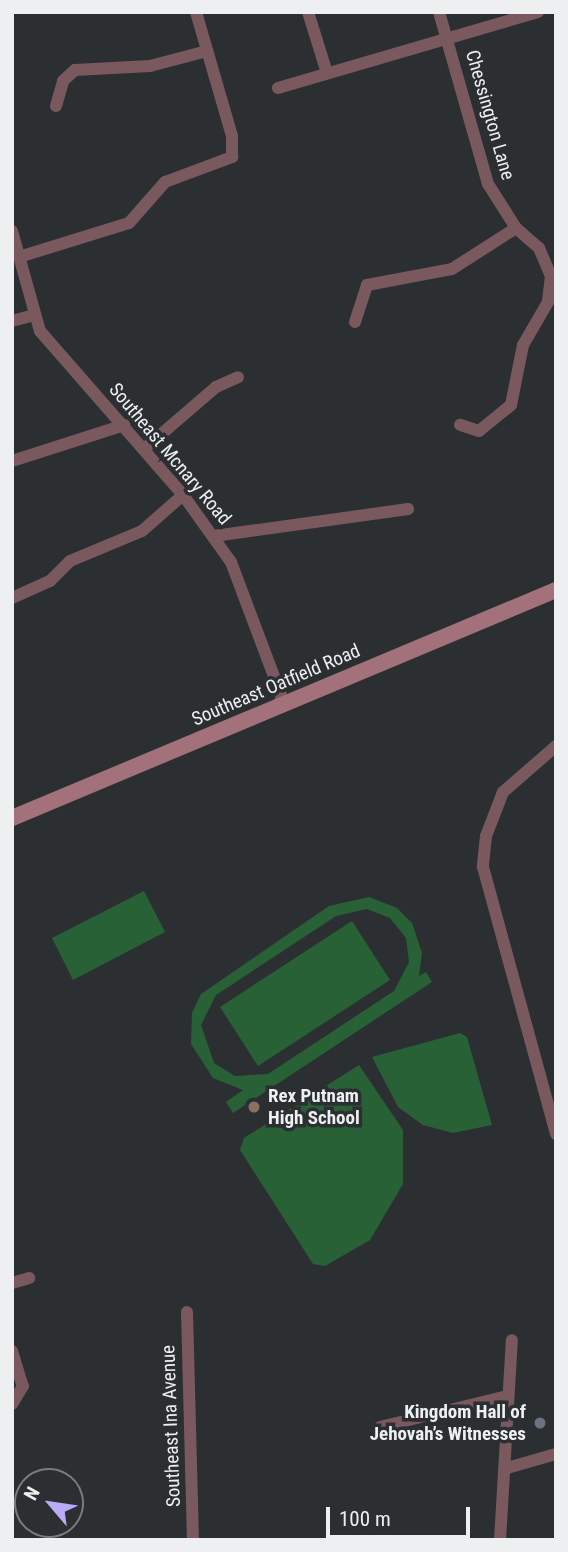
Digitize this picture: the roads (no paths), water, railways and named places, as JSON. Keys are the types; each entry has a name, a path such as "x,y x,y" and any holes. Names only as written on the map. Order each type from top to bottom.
{"main road":[{"name":"Southeast Oatfield Road","path":"12,818 556,590"}],"street":[{"path":"19,257 129,223 165,182 222,165 233,152 227,120 196,12"},
{"path":"308,12 327,73"},
{"name":"Chessington Lane","path":"439,12 449,37 488,184 516,228 548,262 550,295 526,336 511,405 479,431 460,425"},
{"path":"278,88 538,12"},
{"path":"56,106 63,81 75,69 150,66 207,51"},
{"path":"355,322 367,285 452,269 516,228"},
{"name":"Southeast Mcnary Road","path":"12,232 34,314 44,336 183,495 214,536 248,597 282,698 275,709"},
{"path":"12,321 34,314"},
{"path":"144,449 216,387 237,377"},
{"path":"12,461 124,425"},
{"path":"12,598 50,581 70,561 142,531 183,495"},
{"path":"214,536 408,509"},
{"path":"556,746 503,792 485,836 483,867 556,1134"},
{"path":"12,1283 29,1278"},
{"name":"Southeast Ina Avenue","path":"187,1312 193,1540"},
{"path":"500,1540 512,1340"},
{"path":"12,1351 23,1386 12,1404"},
{"path":"380,1427 507,1396"},
{"path":"504,1469 556,1454"}],"place":[{"name":"Rex Putnam High School","path":"254,1107"},
{"name":"Kingdom Hall of Jehovah’s Witnesses","path":"540,1423"}]}
